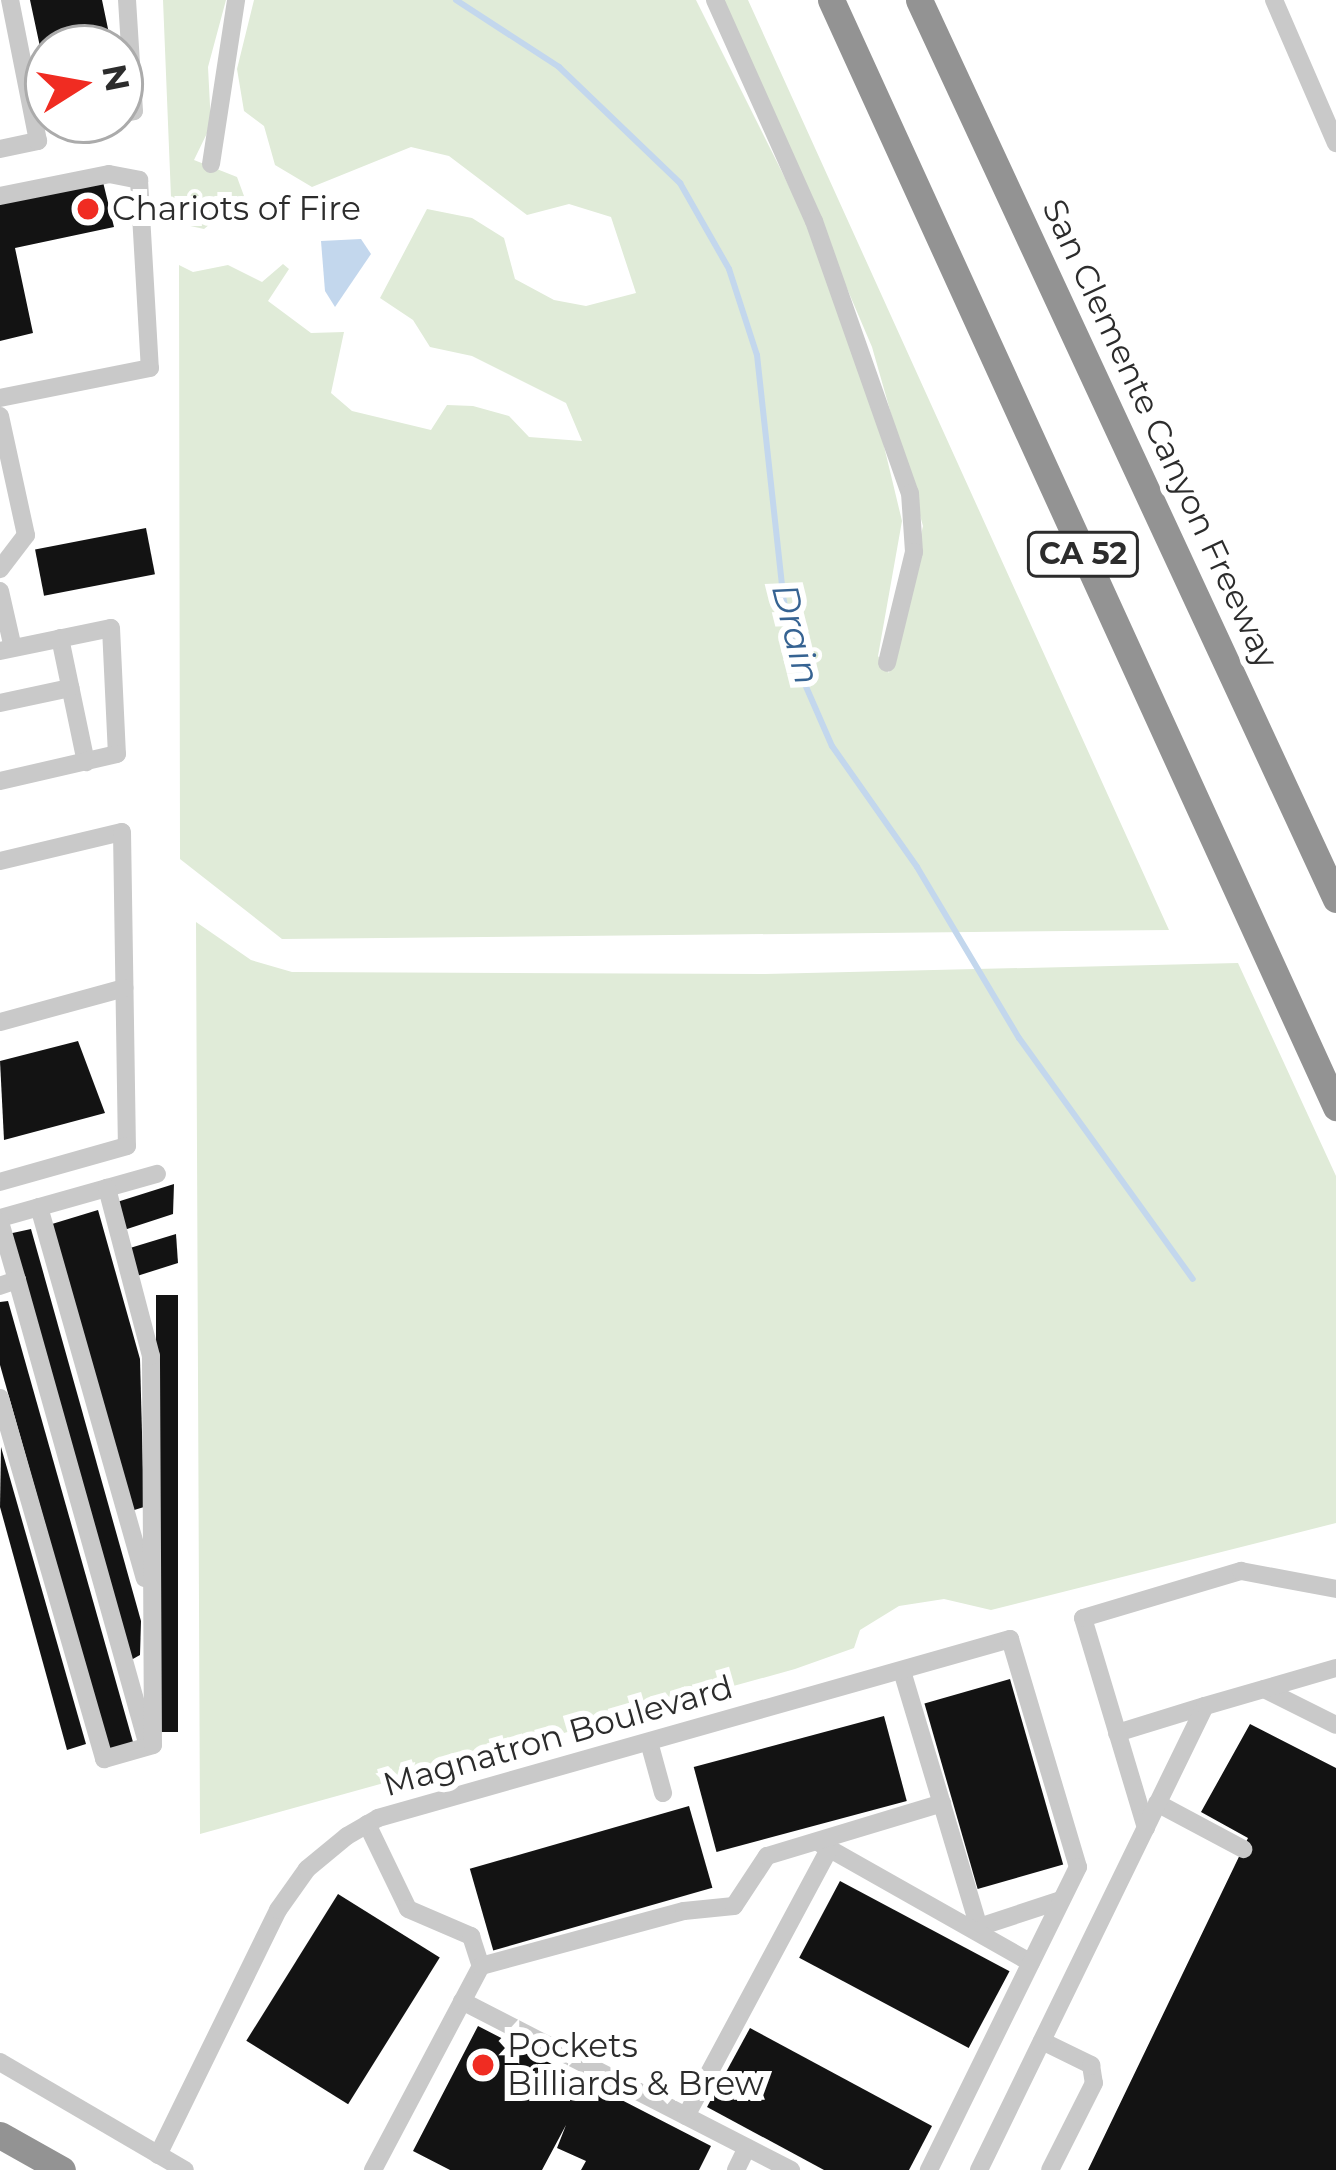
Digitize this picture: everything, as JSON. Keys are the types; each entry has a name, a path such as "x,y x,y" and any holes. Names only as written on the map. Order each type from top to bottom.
{"highway":[{"name":"CA 52","path":"831,0 1336,1107"},
{"name":"San Clemente Canyon Freeway","path":"919,0 1336,898"},
{"path":"932,0 980,131"},
{"path":"0,2135 62,2170"}],"street":[{"path":"0,148 38,141 10,0"},
{"path":"211,164 236,0"},
{"path":"716,0 807,203 910,493 914,552 887,663"},
{"path":"1274,0 1336,143"},
{"path":"0,196 109,173 139,180 151,368 0,398"},
{"path":"0,416 26,535 0,569"},
{"path":"0,591 6,650 111,628 117,754 0,782"},
{"path":"60,638 86,762"},
{"path":"0,704 70,688"},
{"path":"0,861 122,832 127,1146 0,1182"},
{"path":"0,1022 124,988"},
{"path":"148,1747 8,1283 0,1220 157,1174"},
{"path":"107,1188 151,1356 148,1747"},
{"path":"39,1207 152,1604"},
{"path":"0,1399 104,1759 148,1747"},
{"path":"1145,1828 1083,1618 1241,1571 1336,1589"},
{"name":"Magnatron Boulevard","path":"158,2155 278,1910 307,1869 367,1824 1010,1639 1078,1867 1061,1900"},
{"path":"1117,1733 1336,1668"},
{"path":"902,1671 979,1927"},
{"path":"1264,1689 1336,1725"},
{"path":"979,2170 1204,1706"},
{"path":"649,1742 663,1793"},
{"path":"481,1966 684,1911 734,1906 767,1856 820,1844 941,1803"},
{"path":"1157,1803 1243,1849"},
{"path":"367,1824 408,1909 471,1936 481,1966 373,2170"},
{"path":"820,1844 979,1927 1030,1963"},
{"path":"686,2116 820,1844"},
{"path":"979,1927 1061,1900"},
{"path":"929,2170 1061,1900"},
{"path":"462,2002 790,2170"},
{"path":"1042,2041 1091,2065 1094,2083 1050,2170"},
{"path":"0,2062 185,2170"},
{"path":"736,2170 747,2147"}],"green space":[{"path":"163,0 226,0 208,67 211,125 194,160 237,177 244,196 204,229 172,222"},
{"path":"254,0 696,0 805,218 883,442 902,521 878,656 889,673 923,526 872,347 724,0 748,0 1169,930 282,939 180,859 179,265 193,272 228,265 262,282 283,264 289,269 268,301 311,333 344,332 331,393 352,411 431,430 447,405 473,406 509,416 529,437 582,441 566,403 472,356 430,347 413,320 380,298 427,209 472,218 504,238 515,279 554,300 586,306 636,293 611,217 569,204 527,215 449,156 411,147 312,187 275,165 264,126 244,111 237,69"},
{"path":"196,922 251,960 292,972 765,974 1238,963 1336,1176 1336,1523 991,1610 944,1599 899,1606 860,1630 854,1648 795,1669 200,1834"}],"water":[{"path":"361,239 371,254 335,307 325,291 321,241"}],"building":[{"path":"30,0 102,0 107,24 35,24"},
{"path":"103,182 114,227 15,248 33,333 0,341 0,203"},
{"path":"146,528 155,574 44,596 35,550"},
{"path":"78,1041 105,1113 4,1140 0,1061"},
{"path":"174,1184 173,1214 124,1230 117,1202"},
{"path":"98,1210 140,1359 144,1507 131,1511 52,1224"},
{"path":"31,1229 141,1621 140,1655 131,1660 8,1234"},
{"path":"176,1234 178,1263 137,1276 130,1248"},
{"path":"156,1295 178,1295 178,1732 156,1732"},
{"path":"8,1301 133,1742 109,1750 0,1365 0,1302"},
{"path":"1,1447 86,1744 67,1750 0,1507"},
{"path":"1010,1679 1063,1865 978,1889 924,1704"},
{"path":"884,1716 907,1801 716,1852 694,1767"},
{"path":"1250,1724 1336,1768 1336,2170 1088,2170 1248,1838 1201,1812"},
{"path":"689,1806 712,1888 493,1951 470,1869"},
{"path":"840,1881 1010,1971 969,2048 799,1958"},
{"path":"338,1894 440,1958 348,2104 246,2041"},
{"path":"478,2026 711,2146 699,2170 581,2170 586,2161 557,2148 566,2125 542,2170 450,2170 413,2151"},
{"path":"750,2028 932,2126 909,2170 824,2170 707,2107"}],"waterway":[{"name":"Drain","path":"456,0 559,67 680,183 729,269 757,355 783,596 797,666 832,746 917,867 1019,1038 1193,1279"}],"place":[{"name":"Chariots of Fire","path":"88,209"},
{"name":"Pockets Billiards & Brew","path":"483,2065"}]}
